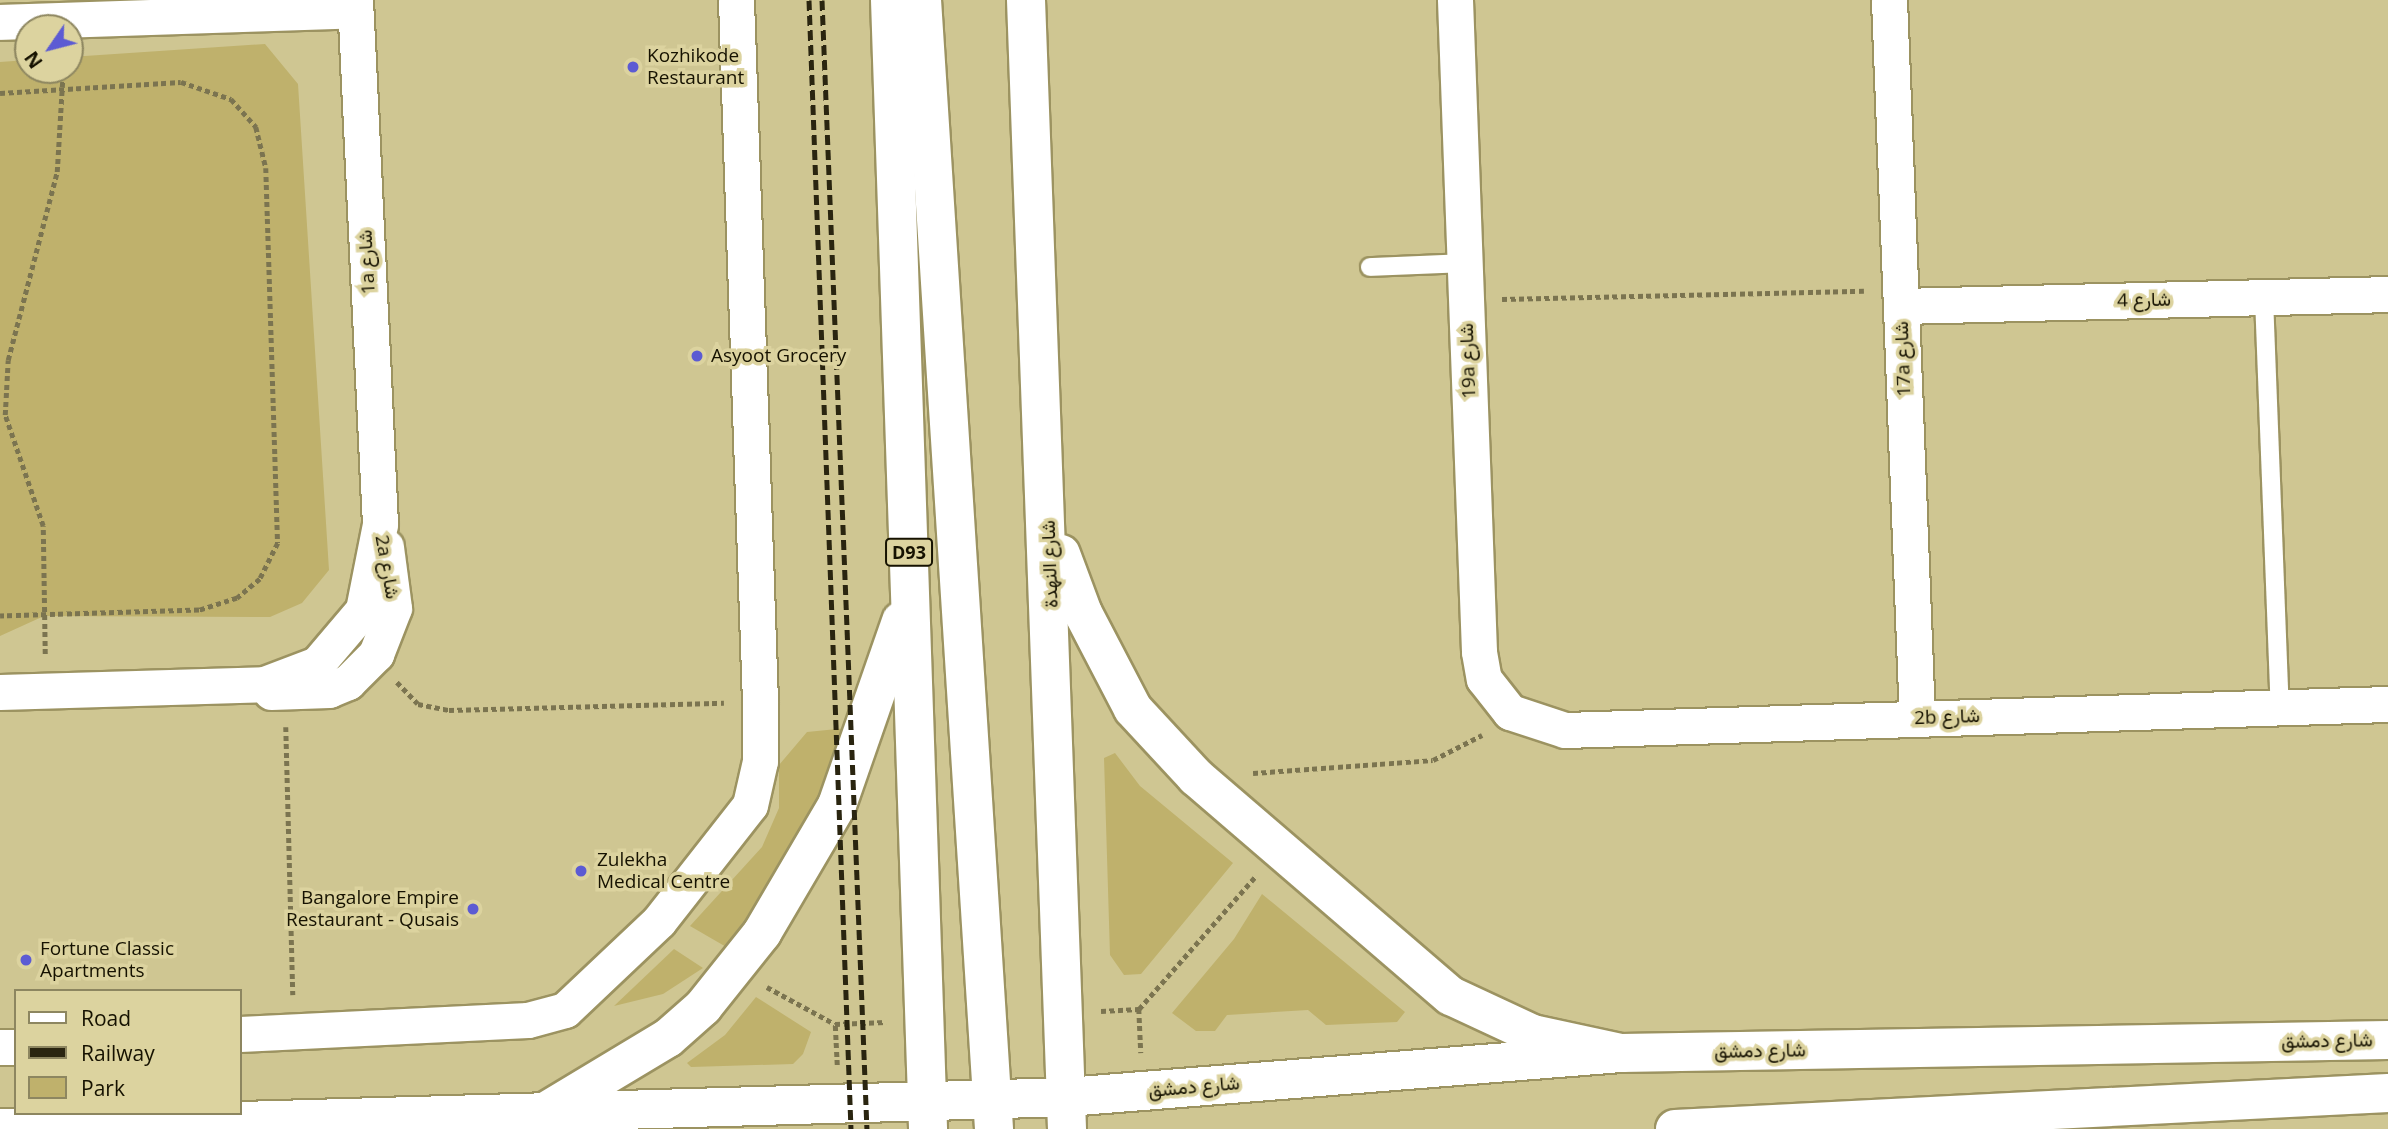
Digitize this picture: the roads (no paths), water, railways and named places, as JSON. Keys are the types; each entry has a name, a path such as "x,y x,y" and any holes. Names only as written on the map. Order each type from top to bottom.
{"main road":[{"name":"D93","path":"890,0 911,592 922,1020 928,1116"},
{"path":"922,0 993,1115"},
{"name":"شارع النهدة","path":"1026,0 1049,509 1067,1113"},
{"path":"1049,509 1106,662 1133,709 1196,777 1451,996 1533,1034 1621,1053"},
{"path":"540,1114 668,1038 703,1007 777,912 837,805 911,592"},
{"name":"شارع دمشق","path":"0,1128 177,1118 540,1114 839,1104 928,1116 1067,1113 1621,1053 2388,1040"},
{"path":"1675,1129 2388,1093"}],"street":[{"path":"242,1034 528,1020 579,1000 659,921 750,805 760,761 760,702 736,0"},
{"name":"19a شارع","path":"1455,0 1479,652 1484,679 1510,712"},
{"name":"17a شارع","path":"1889,0 1917,718"},
{"path":"0,22 355,5"},
{"name":"1a شارع","path":"355,5 380,524"},
{"name":"شارع 4","path":"1900,298 2264,298 2388,294"},
{"name":"2a شارع","path":"0,692 239,688 285,695 309,695 348,682 376,654 394,608 380,524"},
{"name":"2a شارع","path":"239,688 304,673 349,633 371,586 380,524"},
{"name":"2b شارع","path":"1510,712 1565,730 2388,704"}],"lane":[{"path":"1370,267 1464,263"},
{"path":"2264,298 2280,707"}],"railway":[{"path":"809,0 851,1129"},
{"path":"822,0 867,1129"}],"place":[{"name":"Kozhikode Restaurant","path":"633,67"},
{"name":"Asyoot Grocery","path":"697,356"},
{"name":"Zulekha Medical Centre","path":"581,871"},
{"name":"Bangalore Empire Restaurant - Qusais","path":"473,909"},
{"name":"Fortune Classic Apartments","path":"26,960"}]}
